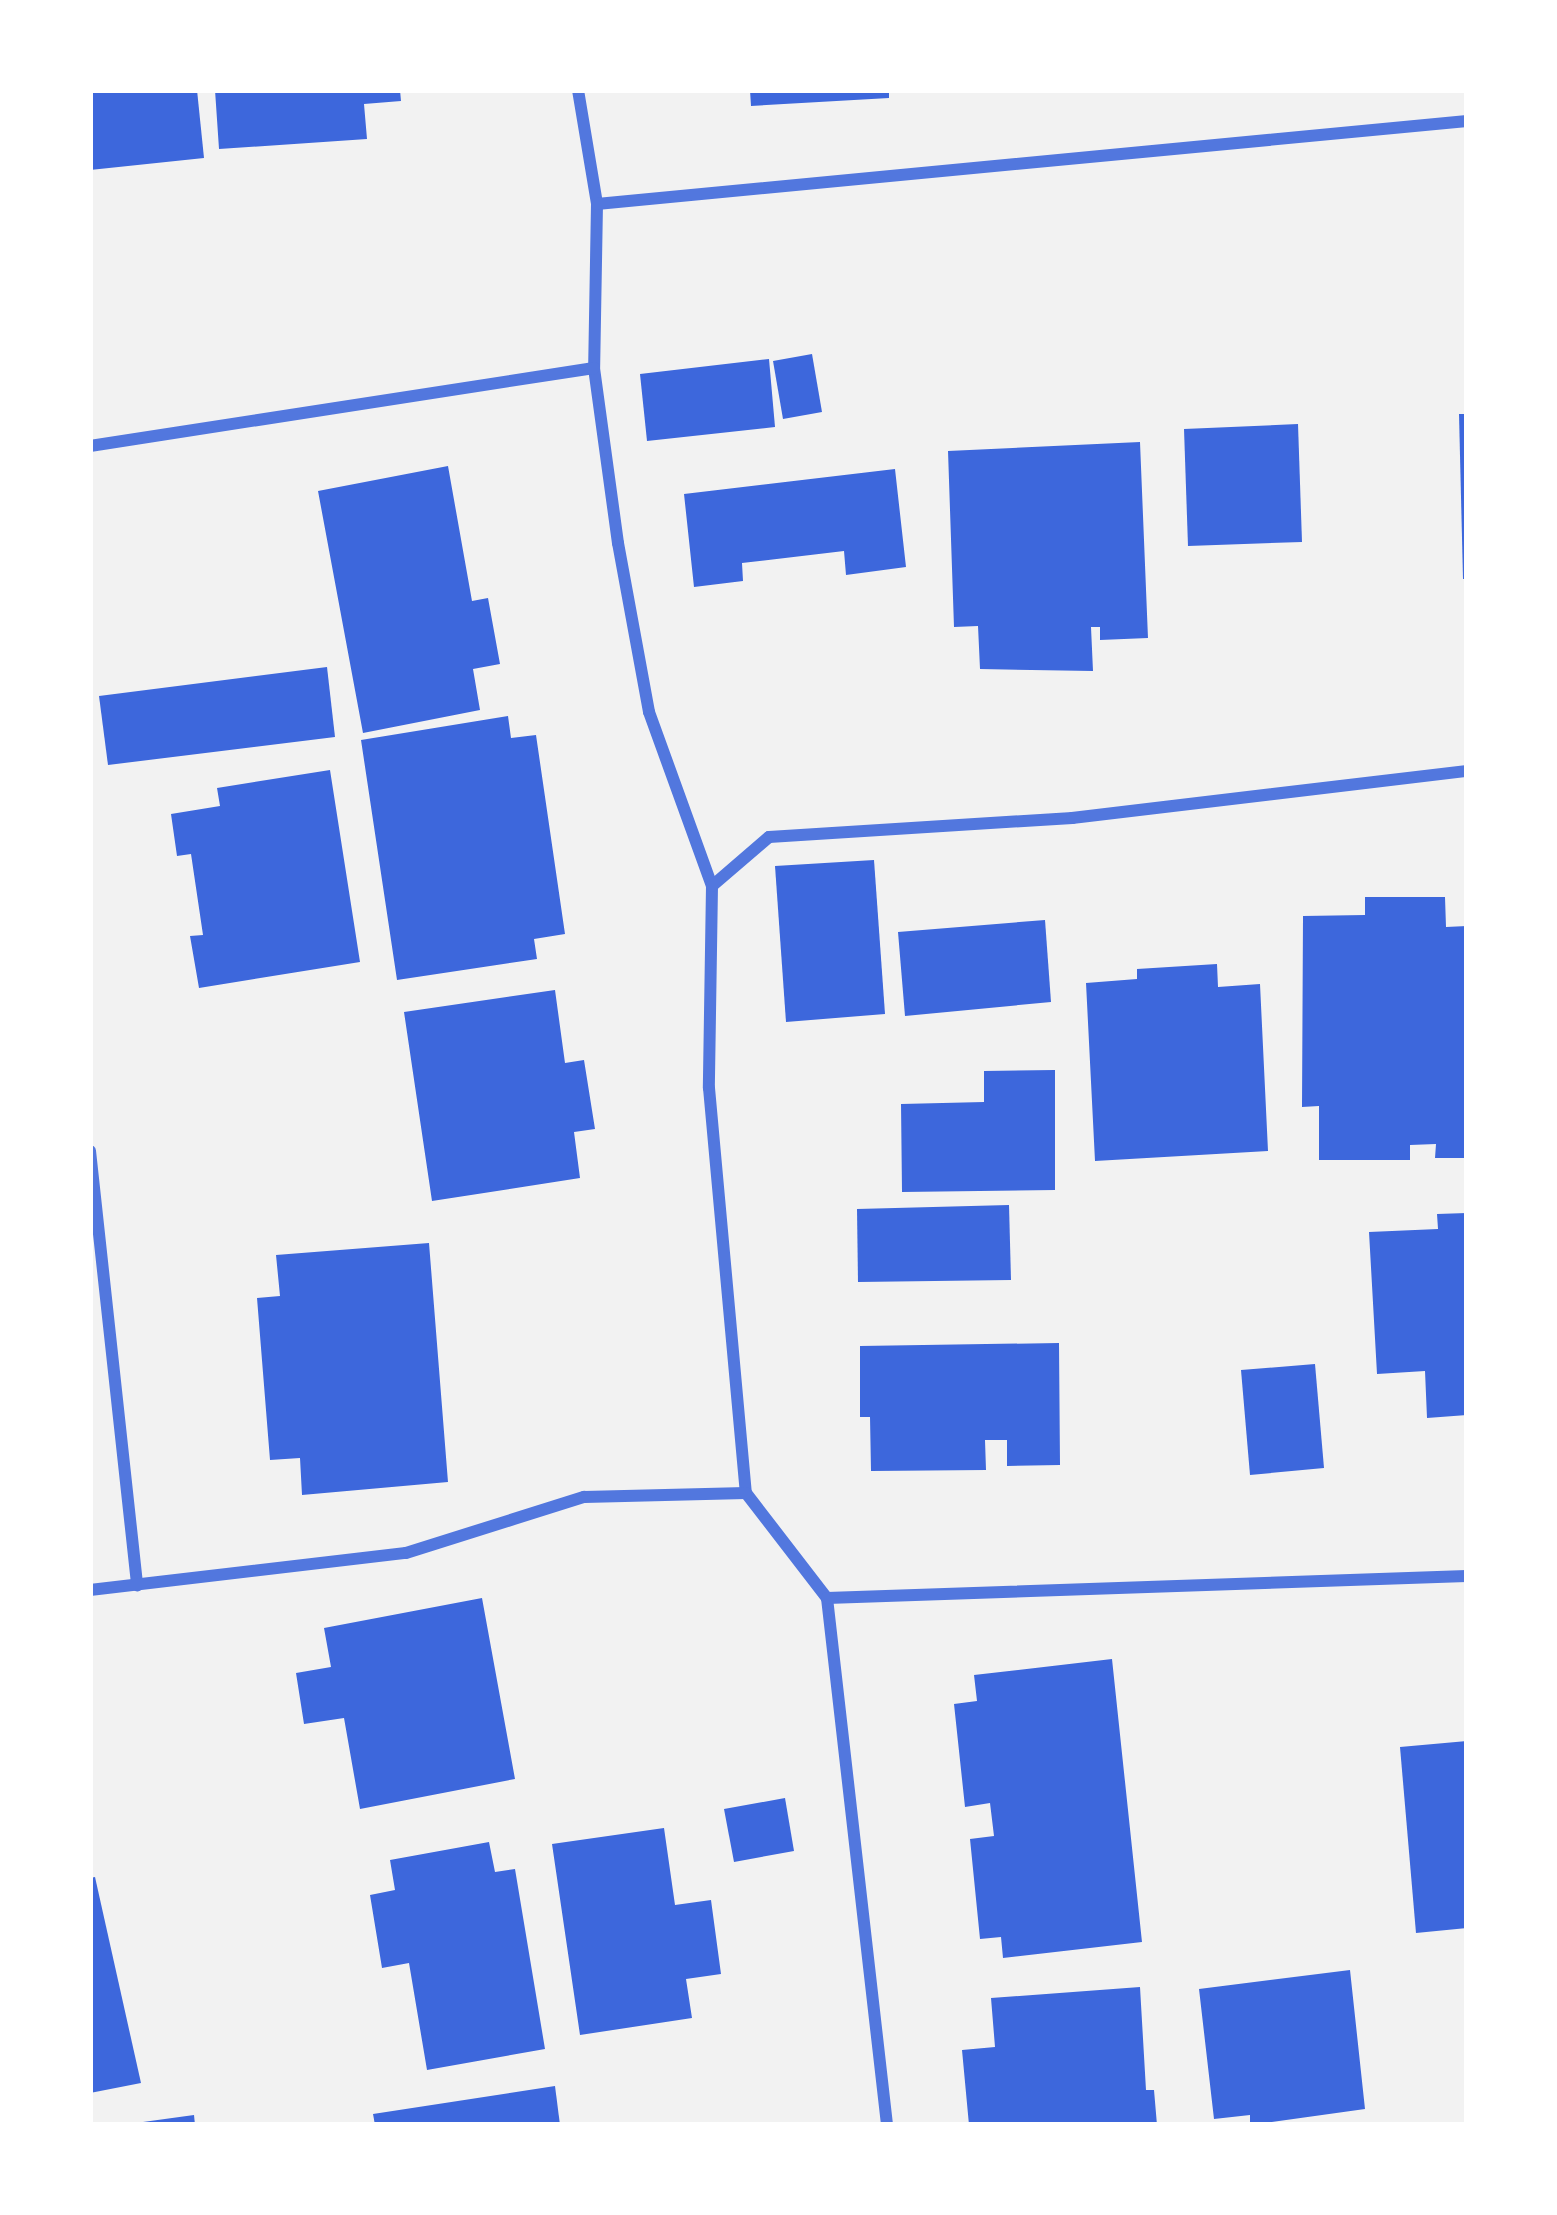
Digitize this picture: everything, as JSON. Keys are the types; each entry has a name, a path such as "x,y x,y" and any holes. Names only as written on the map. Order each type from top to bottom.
{"street":[{"path":"578,90 597,204 594,368 649,712 712,886 709,1088 746,1493 827,1598 887,2125"},
{"path":"597,204 1467,121"},
{"path":"90,446 594,368"},
{"path":"712,886 769,837 1072,818 1467,772"},
{"path":"90,1151 137,1585"},
{"path":"90,1590 406,1553 584,1497 746,1493"},
{"path":"827,1598 1467,1576"}],"building":[{"path":"90,90 197,90 204,158 90,170"},
{"path":"215,90 400,90 401,101 364,104 367,139 219,149"},
{"path":"750,90 889,90 889,98 751,106"},
{"path":"812,354 822,412 783,419 773,361"},
{"path":"769,359 775,427 647,441 640,374"},
{"path":"1459,414 1467,414 1467,579 1463,579"},
{"path":"1298,424 1302,542 1188,546 1184,429"},
{"path":"1140,442 1148,638 1100,640 1100,627 1091,627 1093,671 980,669 978,626 954,627 948,451"},
{"path":"448,466 472,601 488,598 500,664 473,669 480,710 363,733 318,491"},
{"path":"895,469 906,567 846,575 844,551 742,563 743,581 694,587 684,494"},
{"path":"327,667 335,737 108,765 99,696"},
{"path":"508,716 511,738 536,735 565,934 534,939 537,959 397,980 361,740"},
{"path":"330,770 360,962 199,988 190,936 203,935 191,854 177,856 171,814 220,806 217,788"},
{"path":"874,860 885,1014 786,1022 775,866"},
{"path":"1365,897 1445,897 1446,927 1467,926 1467,1158 1435,1158 1436,1144 1410,1145 1410,1160 1319,1160 1319,1106 1302,1107 1303,916 1365,915"},
{"path":"1045,920 1051,1002 905,1016 898,932"},
{"path":"1217,964 1218,987 1260,984 1268,1151 1095,1161 1086,983 1137,979 1137,969"},
{"path":"555,990 565,1063 584,1060 595,1129 574,1132 580,1178 432,1201 404,1012"},
{"path":"1055,1070 1055,1190 902,1192 901,1104 984,1102 984,1071"},
{"path":"1009,1205 1011,1280 858,1282 857,1209"},
{"path":"1467,1213 1467,1415 1427,1418 1425,1371 1377,1374 1369,1232 1438,1229 1437,1214"},
{"path":"429,1243 448,1482 302,1495 300,1458 270,1460 257,1298 280,1296 276,1255"},
{"path":"1059,1343 1060,1465 1007,1466 1007,1440 985,1440 986,1470 871,1471 870,1417 860,1417 860,1346"},
{"path":"1315,1364 1324,1468 1250,1475 1241,1370"},
{"path":"482,1598 515,1779 360,1809 344,1718 304,1724 296,1673 331,1667 324,1628"},
{"path":"1112,1659 1142,1942 1003,1958 1001,1937 980,1939 970,1839 994,1836 990,1803 965,1807 954,1704 977,1701 974,1675"},
{"path":"1467,1741 1467,1928 1416,1933 1400,1747"},
{"path":"785,1798 794,1851 734,1862 724,1809"},
{"path":"664,1828 675,1905 711,1900 721,1974 686,1979 692,2018 580,2035 552,1844"},
{"path":"489,1842 495,1872 515,1869 545,2049 427,2070 409,1963 382,1968 370,1895 395,1890 390,1860"},
{"path":"95,1877 141,2083 90,2093 90,1878"},
{"path":"1350,1970 1365,2109 1250,2125 1250,2115 1214,2119 1199,1989"},
{"path":"1140,1987 1146,2090 1154,2090 1157,2125 969,2125 962,2050 995,2047 991,1998"},
{"path":"555,2086 560,2125 375,2125 373,2114"},
{"path":"194,2115 195,2125 143,2125 143,2122"}]}
